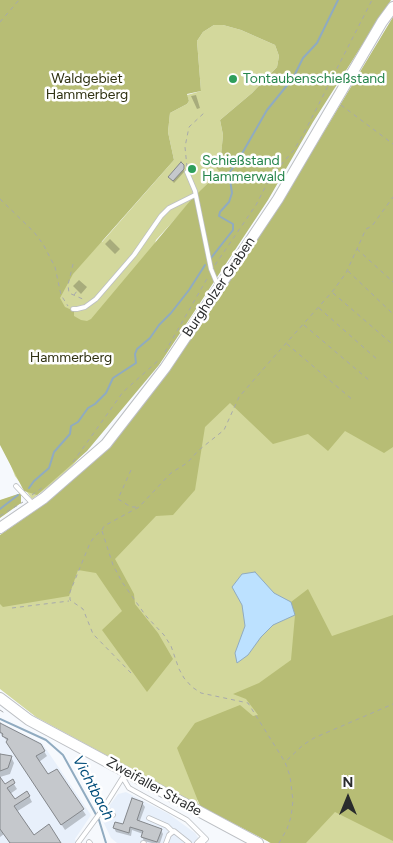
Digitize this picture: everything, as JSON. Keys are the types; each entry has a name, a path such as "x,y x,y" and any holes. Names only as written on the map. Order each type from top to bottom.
{"main road":[{"name":"Burgholzer Graben","path":"0,528 31,501 106,444 165,368 278,199 382,22 393,7"},
{"name":"Zweifaller Straße","path":"0,698 29,720 124,775 258,843"}],"lane":[{"path":"187,172 195,195 211,269 219,288"},
{"path":"73,308 77,309 96,300 134,255 168,208 195,195"},
{"path":"16,486 31,501"},
{"path":"80,842 124,775"},
{"path":"124,775 129,788 187,820 206,840 202,843"},
{"path":"104,808 114,815"},
{"path":"149,818 167,826 189,843"},
{"path":"166,843 172,831"},
{"path":"197,843 204,837"}],"path":[{"path":"0,22 19,0"},
{"path":"164,354 211,269 252,210 272,176 294,150 304,133 372,0"},
{"path":"346,108 393,144"},
{"path":"187,172 185,147 189,127 204,113"},
{"path":"70,600 70,592 90,543 95,536 110,521 139,507 172,473 187,463 199,450 224,430 239,397 332,292 347,272 366,229 372,226 393,197"},
{"path":"0,199 34,232 43,244 55,267 61,295 68,306 73,308"},
{"path":"357,249 393,282"},
{"path":"72,264 68,285 70,293 89,304"},
{"path":"347,272 393,314"},
{"path":"74,295 78,291"},
{"path":"332,292 391,343"},
{"path":"319,308 379,361"},
{"path":"304,325 370,381"},
{"path":"286,344 354,401"},
{"path":"71,463 81,452 112,405 123,392 161,358"},
{"path":"131,470 118,499 131,507 139,507"},
{"path":"0,516 31,501 48,484"},
{"path":"102,530 113,565 122,582 146,616 172,646 179,669 184,678 200,693 248,703 285,762 290,776 293,800 291,817 279,843"},
{"path":"12,608 70,600 83,609 93,634 131,673"},
{"path":"285,762 303,745 314,738 393,704"}],"shaded area":[{"path":"0,722 42,743 91,815 75,839 76,843 0,843"},
{"path":"126,792 169,814 195,833 202,843 117,843 111,838 101,817 118,794"}],"green space":[{"name":"Hammerberg","path":"0,0 102,242 174,160 168,132 170,113 187,104 189,101 187,95 201,91 197,41 203,32 214,25 223,25 241,30 275,45 279,56 277,67 252,93 220,120 223,135 221,156 217,161 222,173 208,183 156,240 90,446 63,476 32,499 15,476 0,437"},
{"name":"Waldgebiet Hammerberg","path":"0,0 391,0 313,122 268,200 159,365 87,451 37,495 24,491 0,445","holes":["214,25 223,25 241,30 275,45 279,56 277,67 252,93 220,120 223,135 221,155 213,164 221,173 190,201 91,319 87,321 81,320 74,316 74,311 65,307 60,298 73,274 174,160 168,132 170,113 187,104 189,101 187,94 201,91 197,41 203,32"]},
{"path":"393,17 393,447 384,453 345,431 328,451 308,434 273,444 230,403 205,427 195,490 173,515 156,516 115,559 134,594 135,604 158,633 173,659 147,692 102,630 122,611 96,573 78,570 69,596 3,607 0,604 0,535 46,503 107,449 275,213"},
{"path":"393,25 393,843 270,843 197,800 200,806 36,717 0,689 0,553 119,464"},
{"path":"21,493 21,503 0,518 0,500"},
{"path":"308,589 332,636 393,615 393,841 335,812 306,843 271,843 200,806 177,748 195,723 240,705 253,716 258,715 246,699 233,694 259,683 291,660 295,615 291,602"}],"water":[{"path":"255,572 274,593 291,602 295,615 273,625 261,637 248,655 237,663 235,653 245,626 242,605 232,587 242,574"}],"building":[{"path":"181,162 184,165 184,169 173,181 168,177"},
{"path":"0,723 41,744 45,751 36,756 48,774 57,769 84,809 61,825 6,742 8,739 2,736"},
{"path":"0,754 12,756 8,768 0,771"},
{"path":"0,777 5,784 13,779 15,783 7,788 15,799 27,791 30,796 14,806 34,835 49,824 61,843 10,843 0,829"},
{"path":"132,798 143,802 137,820 162,829 157,842 141,837 143,831 130,827 129,833 113,828 115,822 123,824"}],"waterway":[{"path":"240,157 267,110 293,78 303,58 317,43 338,0"},
{"path":"211,258 233,230 233,224 219,216 220,212 229,202 232,193 229,173 238,161"},
{"path":"29,488 49,468 54,452 70,434 71,426 78,422 88,408 106,393 113,378 136,363 135,354 137,349 150,338 171,313 205,265"},
{"path":"0,509 18,495"},
{"name":"Vichtbach","path":"0,719 46,740 63,755 99,820 106,843"}],"place":[{"name":"Tontaubenschießstand","path":"233,79"},
{"name":"Schießstand Hammerwald","path":"192,169"}]}
